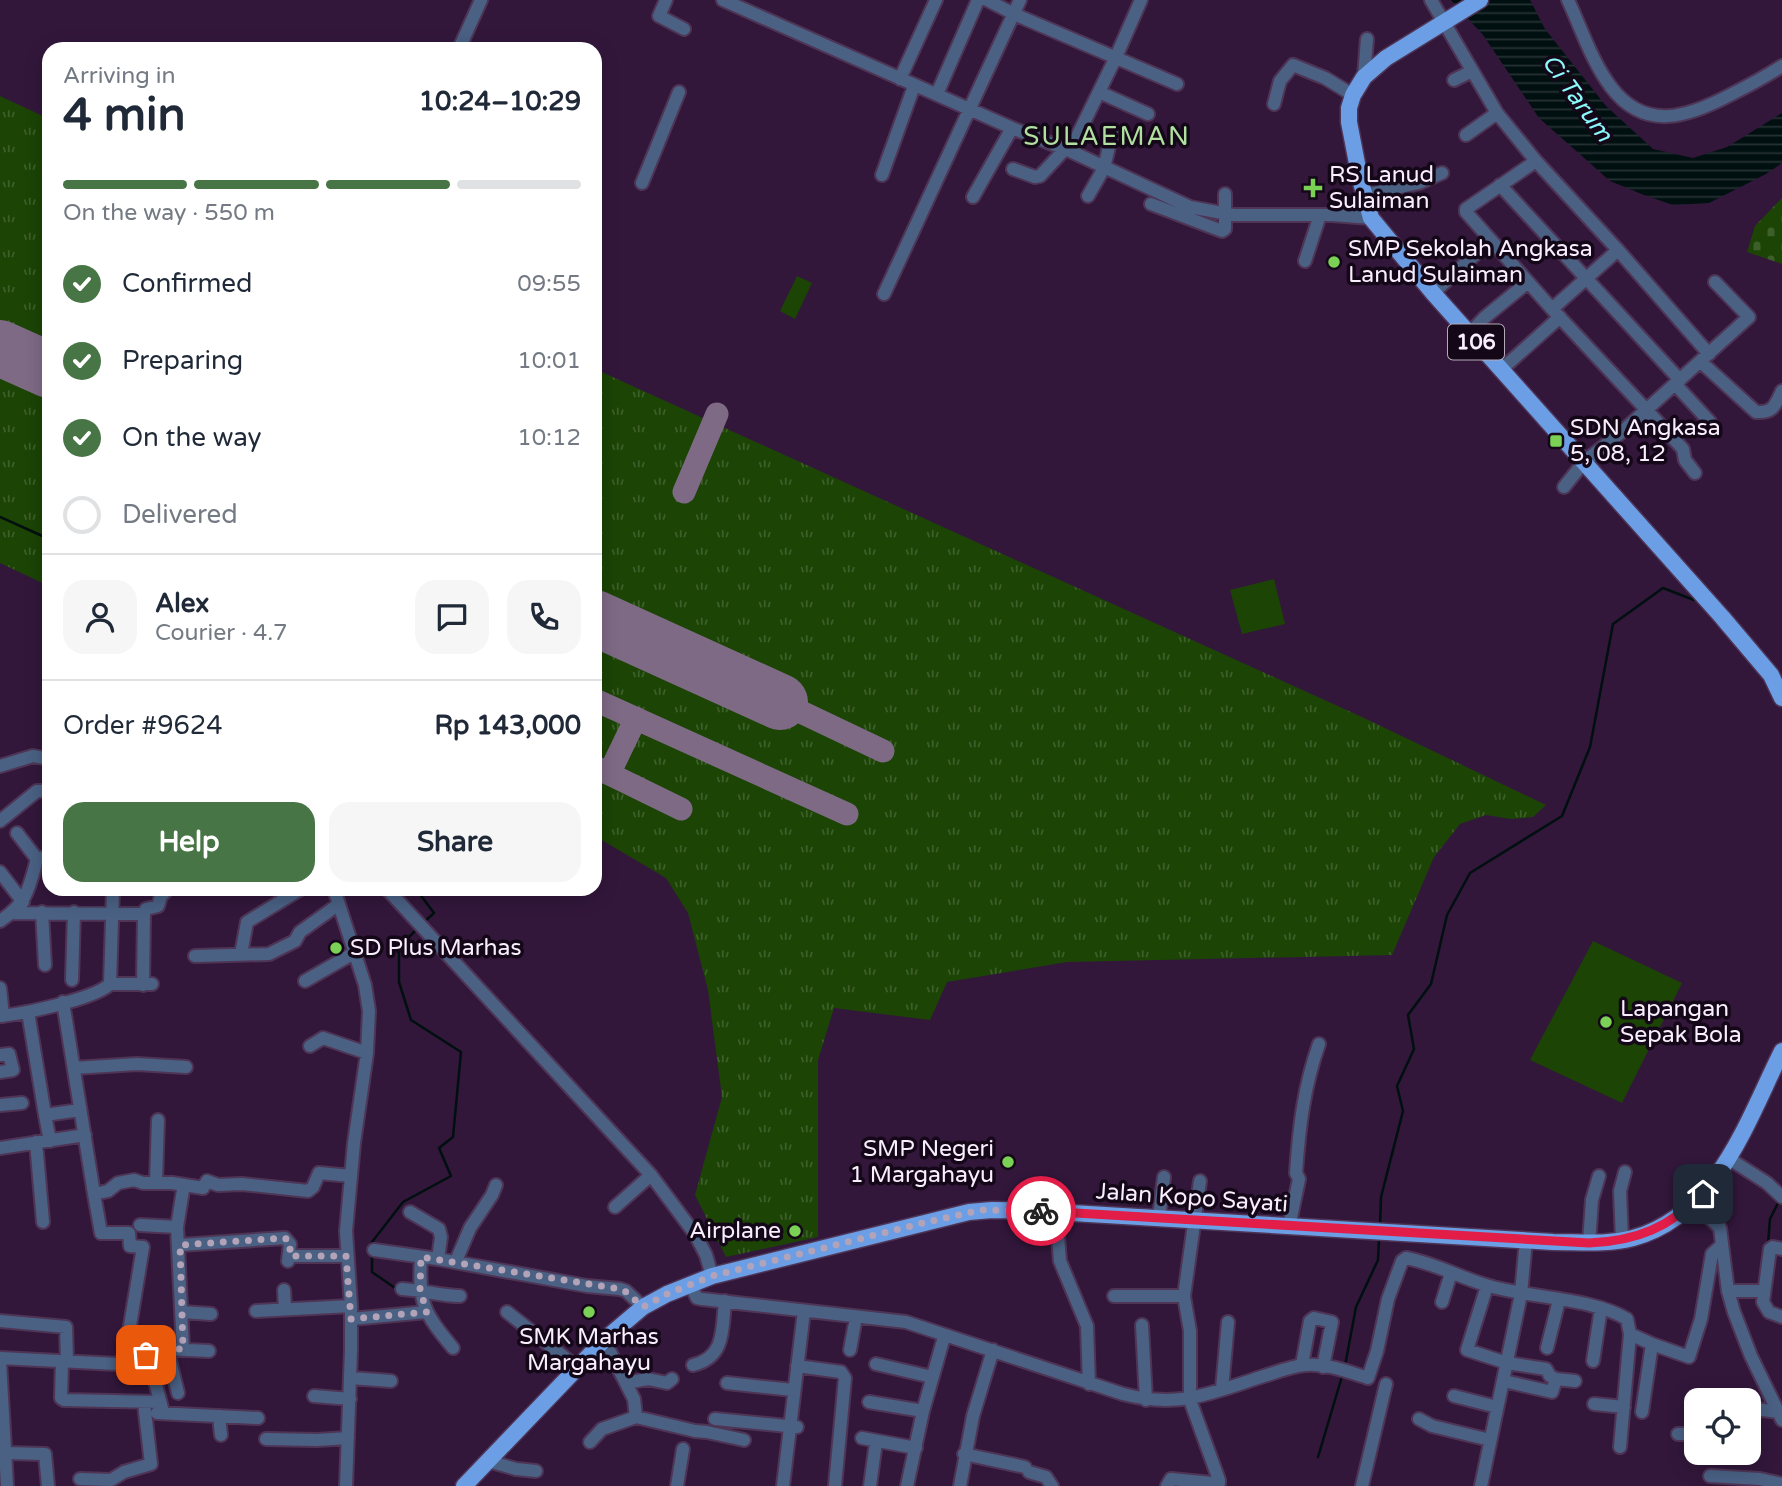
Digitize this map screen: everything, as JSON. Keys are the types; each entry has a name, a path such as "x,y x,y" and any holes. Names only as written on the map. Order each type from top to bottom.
{"main road":[{"name":"106","path":"1480,0 1386,58 1364,77 1353,95 1349,114 1368,206 1433,293 1579,464 1765,667 1782,698"},
{"name":"Jalan Kopo Sayati","path":"464,1486 604,1340 643,1307 712,1276 969,1212 1006,1210 1159,1217 1289,1227 1589,1243 1622,1240 1657,1229 1694,1202 1713,1182 1782,1051"}],"street":[{"path":"462,42 481,0"},
{"path":"666,0 659,16 684,29"},
{"path":"723,0 914,86 1067,150 1190,207 1226,214 1326,215 1368,206 1441,173"},
{"path":"900,79 936,0"},
{"path":"937,94 978,0"},
{"path":"987,0 1177,84"},
{"path":"884,294 1020,0"},
{"path":"1013,169 1035,177 1040,176 1067,150 1099,92 1141,0"},
{"path":"1432,0 1497,113 1536,161 1618,250 1705,358 1756,412 1769,412 1774,409 1782,391"},
{"path":"1568,0 1610,86 1634,109 1654,116 1677,116 1706,107 1782,66"},
{"path":"1364,77 1367,38"},
{"path":"1274,104 1280,81 1293,65 1325,78 1353,95"},
{"path":"1454,80 1472,71"},
{"path":"882,175 914,86"},
{"path":"1099,92 1148,114"},
{"path":"642,183 679,93"},
{"path":"1466,135 1497,113"},
{"path":"973,197 1012,128"},
{"path":"1088,196 1104,168 1112,134"},
{"path":"1536,161 1465,210 1556,313 1683,449 1685,460 1695,472"},
{"path":"1500,185 1710,422"},
{"path":"1151,204 1222,231 1225,229 1225,194"},
{"path":"1305,261 1326,215"},
{"path":"1433,293 1491,240"},
{"path":"1501,370 1585,279 1618,250"},
{"path":"1469,334 1528,282"},
{"path":"1564,487 1579,464 1647,410 1749,317 1715,282"},
{"path":"0,766 33,756 42,758"},
{"path":"0,821 37,791 42,791"},
{"path":"17,833 42,857"},
{"path":"0,921 23,902 42,860"},
{"path":"1,875 23,902"},
{"path":"110,984 113,896"},
{"path":"0,988 2,1016 28,1012 98,992 110,984 147,985 144,914 146,909 158,906 161,896"},
{"path":"241,954 247,922 290,896"},
{"path":"336,896 368,1002 367,1053 351,1176 346,1256 351,1313 346,1486"},
{"path":"393,896 651,1175 695,1234 706,1255 712,1276"},
{"path":"195,956 269,954 295,941 300,932 339,904"},
{"path":"42,912 46,965"},
{"path":"72,980 74,912"},
{"path":"12,913 144,914"},
{"path":"305,981 354,953"},
{"path":"63,1002 101,1233 129,1233 130,1246 143,1247 122,1362"},
{"path":"28,1012 50,1141"},
{"path":"310,1045 323,1038 367,1053"},
{"path":"1289,1227 1299,1177 1296,1173 1300,1115 1308,1073 1319,1044"},
{"path":"0,1055 9,1054 13,1070 0,1072"},
{"path":"74,1068 116,1065 186,1066"},
{"path":"0,1105 22,1103"},
{"path":"45,1115 80,1110"},
{"path":"156,1182 158,1120"},
{"path":"0,1149 85,1135"},
{"path":"36,1142 43,1222"},
{"path":"1729,1156 1750,1166 1774,1190"},
{"path":"1622,1240 1619,1202 1625,1172"},
{"path":"94,1194 108,1191 124,1181 203,1188 207,1181 218,1185 263,1185 302,1191 312,1189 319,1173 351,1176"},
{"path":"615,1207 651,1175"},
{"path":"1589,1243 1592,1200 1599,1176"},
{"path":"1159,1217 1164,1177"},
{"path":"1167,1486 1171,1479 1215,1484 1219,1480 1190,1400 1189,1331 1184,1296 1200,1181"},
{"path":"457,1261 470,1228 496,1185"},
{"path":"183,1190 177,1227 180,1245 183,1349"},
{"path":"1694,1202 1719,1226 1728,1292 1751,1356 1780,1416"},
{"path":"410,1212 439,1229 441,1237 438,1259"},
{"path":"1056,1213 1060,1261 1087,1326 1089,1384"},
{"path":"140,1226 177,1227"},
{"path":"180,1245 285,1238 290,1242 289,1258 346,1256"},
{"path":"1481,1486 1521,1294 1527,1240"},
{"path":"1630,1334 1651,1344 1691,1356 1701,1319 1712,1254 1722,1245"},
{"path":"1782,1249 1770,1249 1760,1290 1765,1309 1782,1317"},
{"path":"374,1250 457,1261 587,1286 620,1289 643,1307"},
{"path":"421,1257 420,1290 427,1312 432,1324 453,1348"},
{"path":"690,1284 697,1297 906,1322 944,1337 993,1350 1089,1384 1146,1400 1190,1400 1302,1365 1343,1370 1370,1377 1388,1299 1404,1259 1487,1286 1601,1308 1627,1319 1630,1334 1620,1447"},
{"path":"1442,1303 1451,1273"},
{"path":"1487,1286 1468,1350 1507,1363 1546,1369 1550,1377 1575,1381"},
{"path":"402,1289 460,1296"},
{"path":"284,1290 285,1309"},
{"path":"1728,1292 1760,1290"},
{"path":"1114,1296 1184,1296"},
{"path":"1547,1348 1559,1300"},
{"path":"693,1366 709,1360 717,1349 725,1301"},
{"path":"1593,1361 1601,1308"},
{"path":"256,1311 285,1309 351,1313 427,1312"},
{"path":"182,1312 211,1314"},
{"path":"507,1312 578,1368"},
{"path":"783,1486 793,1427 806,1312"},
{"path":"850,1350 856,1317"},
{"path":"1302,1365 1310,1321 1314,1318 1332,1322 1323,1367"},
{"path":"0,1321 66,1326 61,1398 64,1400 258,1418"},
{"path":"1222,1389 1228,1322"},
{"path":"1142,1325 1146,1400"},
{"path":"907,1486 923,1411 944,1337"},
{"path":"604,1340 635,1403 636,1417"},
{"path":"1642,1412 1651,1344"},
{"path":"167,1349 178,1393"},
{"path":"161,1407 147,1350 209,1351"},
{"path":"960,1486 964,1454 993,1350"},
{"path":"7,1486 0,1359 149,1363"},
{"path":"876,1364 932,1377"},
{"path":"790,1486 793,1390 800,1367"},
{"path":"800,1367 841,1372 845,1378 835,1486"},
{"path":"351,1378 391,1381"},
{"path":"626,1383 648,1380 667,1384 672,1379"},
{"path":"1504,1381 1552,1392 1556,1379"},
{"path":"727,1383 793,1390"},
{"path":"1362,1486 1386,1384"},
{"path":"314,1396 349,1399"},
{"path":"1454,1396 1497,1407"},
{"path":"869,1402 923,1411"},
{"path":"1594,1404 1624,1407"},
{"path":"80,1477 111,1480 122,1473 152,1463 145,1408"},
{"path":"1761,1411 1780,1416"},
{"path":"219,1416 221,1435"},
{"path":"590,1442 602,1429 636,1417 744,1440"},
{"path":"715,1419 793,1427"},
{"path":"1419,1419 1432,1426 1489,1440"},
{"path":"1678,1434 1684,1434"},
{"path":"266,1439 348,1438"},
{"path":"862,1438 916,1448"},
{"path":"871,1486 876,1442"},
{"path":"677,1486 683,1449"},
{"path":"6,1453 46,1455 48,1486"},
{"path":"964,1454 1027,1470 1047,1483"},
{"path":"488,1461 516,1469 536,1471"},
{"path":"1710,1476 1760,1479 1782,1484"}],"green space":[{"path":"0,96 42,116 42,583 0,563"},
{"path":"1782,198 1782,264 1747,252 1755,226"},
{"path":"797,276 812,283 795,319 780,311"},
{"path":"602,372 1364,718 1546,805 1533,817 1511,819 1486,815 1460,824 1434,857 1392,955 1067,962 947,982 930,1020 834,1008 818,1060 818,1237 726,1257 695,1195 722,1097 708,990 688,913 666,878 602,840"},
{"path":"1274,579 1285,624 1242,634 1230,590"},
{"name":"Lapangan Sepak Bola","path":"1593,941 1682,983 1622,1103 1530,1060"}],"water":[{"name":"Ci Tarum","path":"1451,0 1530,0 1545,29 1606,106 1653,149 1693,158 1727,147 1782,113 1782,163 1709,203 1673,205 1610,181 1539,118 1483,35"}],"waterway":[{"path":"0,517 42,536"},
{"path":"1380,1226 1381,1197 1403,1111 1397,1086 1414,1049 1408,1015 1431,984 1447,915 1470,873 1562,816 1590,747 1613,624 1663,588 1694,600"},
{"path":"421,896 434,913 423,923"},
{"path":"372,1247 372,1242 403,1202 451,1176 439,1148 453,1137 461,1052 411,1020 399,982 399,947 418,928"},
{"path":"1768,1244 1770,1219 1779,1201"},
{"path":"1345,1366 1356,1307 1378,1260 1379,1239"},
{"path":"372,1254 372,1272 398,1290"},
{"path":"1318,1457 1343,1373"}],"taxiway":[{"path":"684,492 717,414"},
{"path":"780,702 883,751"},
{"path":"602,703 847,814"},
{"path":"609,774 636,718"},
{"path":"602,770 681,809"}],"runway":[{"path":"0,348 42,367"},
{"path":"602,621 780,702"}],"way so far":[{"path":"146,1355 149,1349 183,1349 180,1245 285,1238 290,1242 290,1256 346,1256 351,1319 427,1312 420,1290 421,1257 474,1264 587,1286 620,1289 643,1307 712,1276 927,1222 981,1210 1041,1211"}],"place":[{"name":"RS Lanud Sulaiman","path":"1313,188"},
{"name":"SMP Sekolah Angkasa Lanud Sulaiman","path":"1334,262"},
{"name":"SDN Angkasa 5, 08, 12","path":"1556,441"},
{"name":"SD Plus Marhas","path":"336,948"},
{"name":"Lapangan Sepak Bola","path":"1606,1022"},
{"name":"SMP Negeri 1 Margahayu","path":"1008,1162"},
{"name":"Airplane","path":"795,1231"},
{"name":"SMK Marhas Margahayu","path":"589,1312"}],"district":[{"name":"SULAEMAN","path":"1107,136"}],"route":[{"path":"1041,1211 1589,1243 1622,1240 1646,1234 1669,1222 1703,1194"}]}
